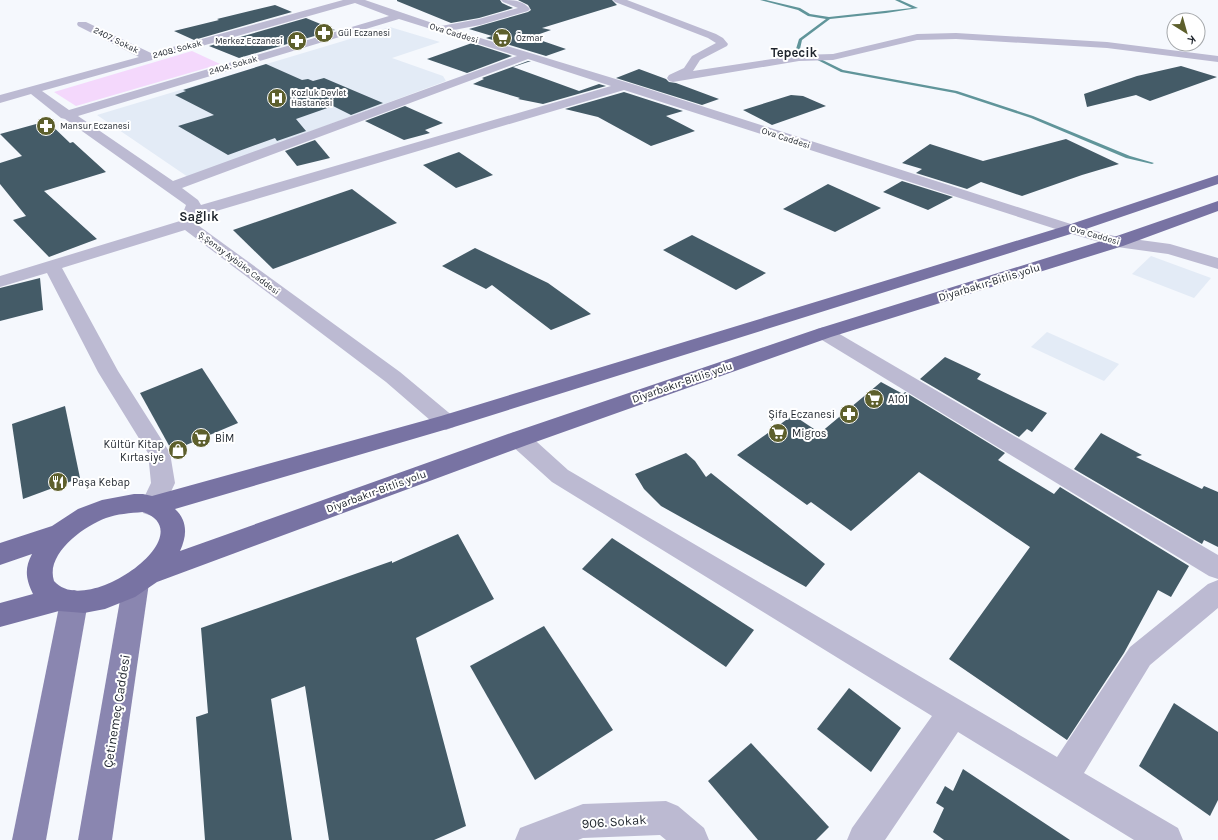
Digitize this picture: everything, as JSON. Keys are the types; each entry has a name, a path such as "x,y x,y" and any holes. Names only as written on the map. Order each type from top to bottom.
{"highway":[{"path":"152,506 446,422 1070,229 1218,179"},
{"name":"Diyarbakır-Bitlis yolu","path":"143,578 519,439 824,332 1117,242 1218,206"},
{"path":"0,615 66,600 104,598 126,589 143,578 161,561 171,545 174,530 170,517 159,508 143,503 122,504 101,510 79,520 60,534 46,551 39,568 40,582 48,594 66,600"},
{"path":"0,554 60,534"}],"main road":[{"name":"Çetinemeç Caddesi","path":"95,840 143,578"},
{"path":"29,840 66,600"}],"street":[{"name":"Ova Caddesi","path":"355,0 399,16 638,90 1070,229 1117,242 1170,249 1218,264"},
{"name":"2408. Sokak","path":"0,99 355,0"},
{"path":"441,29 504,16 524,8 519,4 506,0"},
{"path":"618,0 712,36 723,44 696,58 688,70 675,77 638,90"},
{"name":"2404. Sokak","path":"66,114 399,16"},
{"name":"2407. Sokak","path":"82,24 149,57"},
{"path":"675,77 807,58 833,57 917,37 956,36 1107,44 1218,59"},
{"path":"171,187 528,56"},
{"path":"0,282 52,266 188,219 623,86"},
{"path":"32,89 193,203 194,207 188,219"},
{"name":"Ş.Şenay Aybüke Caddesi","path":"188,219 393,377 446,422"},
{"path":"52,266 108,372 159,454 163,483 152,506"},
{"path":"824,332 1218,568"},
{"path":"519,439 560,476 1166,840"},
{"path":"1062,778 1140,656 1218,592"},
{"path":"864,840 954,712"},
{"name":"906. Sokak","path":"532,840 583,821 666,818 692,840"}],"shaded area":[{"name":"Kozluk Devlet Hastanesi","path":"390,27 440,42 392,58 443,76 446,81 188,177 97,115"},
{"path":"192,51 220,64 76,106 54,92"},
{"path":"1151,256 1211,278 1194,298 1132,274"},
{"path":"1047,332 1119,364 1104,381 1031,347"}],"building":[{"path":"397,0 500,0 502,3 513,8 479,18 451,23"},
{"path":"518,0 612,0 617,5 542,28 551,30 531,37 566,49 546,56 486,38 492,36 469,29 531,10 528,5"},
{"path":"275,5 292,12 194,40 174,31 219,20 217,19"},
{"path":"306,18 335,30 239,58 209,46"},
{"path":"472,43 512,56 467,73 427,59"},
{"path":"528,61 531,61 513,67 579,91 599,84 606,86 543,104 518,99 520,98 473,84 484,79 482,78"},
{"path":"266,64 302,80 308,79 313,81 324,78 383,103 351,115 333,106 296,119 306,131 277,141 275,138 228,155 178,126 214,115 175,95 186,91 183,90"},
{"path":"1181,66 1217,77 1150,101 1136,95 1087,107 1084,94 1137,76"},
{"path":"639,69 666,79 669,82 676,83 719,99 702,105 616,78"},
{"path":"624,92 683,111 666,116 695,131 651,146 598,117 565,109"},
{"path":"791,95 803,96 826,106 772,125 743,110"},
{"path":"405,106 443,123 425,130 430,133 404,140 365,121"},
{"path":"47,121 70,143 73,142 106,172 44,191 97,239 49,257 13,220 26,216 0,184 0,163 22,156 0,134"},
{"path":"1066,139 1119,164 1022,196 981,182 967,189 916,173 922,169 902,163 930,144 983,161"},
{"path":"315,140 330,158 297,166 285,151"},
{"path":"459,152 493,175 456,188 423,165"},
{"path":"902,181 953,197 928,210 883,192"},
{"path":"828,184 881,208 835,232 783,209"},
{"path":"352,189 397,223 273,269 233,230"},
{"path":"692,235 766,273 736,290 663,250"},
{"path":"475,248 548,283 591,314 551,330 492,285 486,289 442,266"},
{"path":"40,278 43,310 0,321 0,288"},
{"path":"945,357 981,374 977,379 1047,413 1032,432 1027,429 1019,437 920,379"},
{"path":"202,368 238,423 172,451 140,393"},
{"path":"881,382 903,394 905,392 1005,453 998,460 1054,494 1060,487 1189,566 1171,597 1158,590 1124,653 1067,740 949,659 1030,547 919,472 851,531 811,502 807,505 737,455 793,415 820,433"},
{"path":"65,406 80,478 23,499 12,424"},
{"path":"1101,433 1142,455 1136,457 1202,489 1204,486 1218,492 1218,547 1204,540 1202,544 1074,469"},
{"path":"686,453 695,461 706,477 711,473 825,564 806,587 661,506 644,489 635,474"},
{"path":"458,534 494,599 416,638 466,826 434,840 329,840 305,686 271,699 292,840 205,840 196,717 208,713 201,628 392,561 392,563"},
{"path":"612,538 754,630 726,667 582,569"},
{"path":"544,626 613,730 535,780 470,666"},
{"path":"849,688 901,728 871,772 817,729"},
{"path":"1174,703 1218,732 1218,800 1210,816 1139,766"},
{"path":"751,743 829,827 816,840 758,840 708,781"},
{"path":"963,769 1070,840 944,840 933,832 944,808 936,803 945,786 953,791"}],"waterway":[{"path":"762,0 799,9 809,15 829,18"},
{"path":"829,18 916,8 897,0"},
{"path":"829,18 800,40 798,49 842,71 956,92 1032,117 1128,157 1152,163"}],"place":[{"name":"Gül Eczanesi","path":"324,33"},
{"name":"Özmar","path":"502,38"},
{"name":"Merkez Eczanesi","path":"297,41"},
{"name":"Kozluk Devlet Hastanesi","path":"277,98"},
{"name":"Mansur Eczanesi","path":"46,126"},
{"name":"A101","path":"874,399"},
{"name":"Şifa Eczanesi","path":"849,414"},
{"name":"Migros","path":"778,433"},
{"name":"BİM","path":"201,438"},
{"name":"Kültür Kitap Kırtasiye","path":"178,450"},
{"name":"Paşa Kebap","path":"58,482"}],"district":[{"name":"Tepecik","path":"794,52"},
{"name":"Sağlık","path":"199,216"}]}
